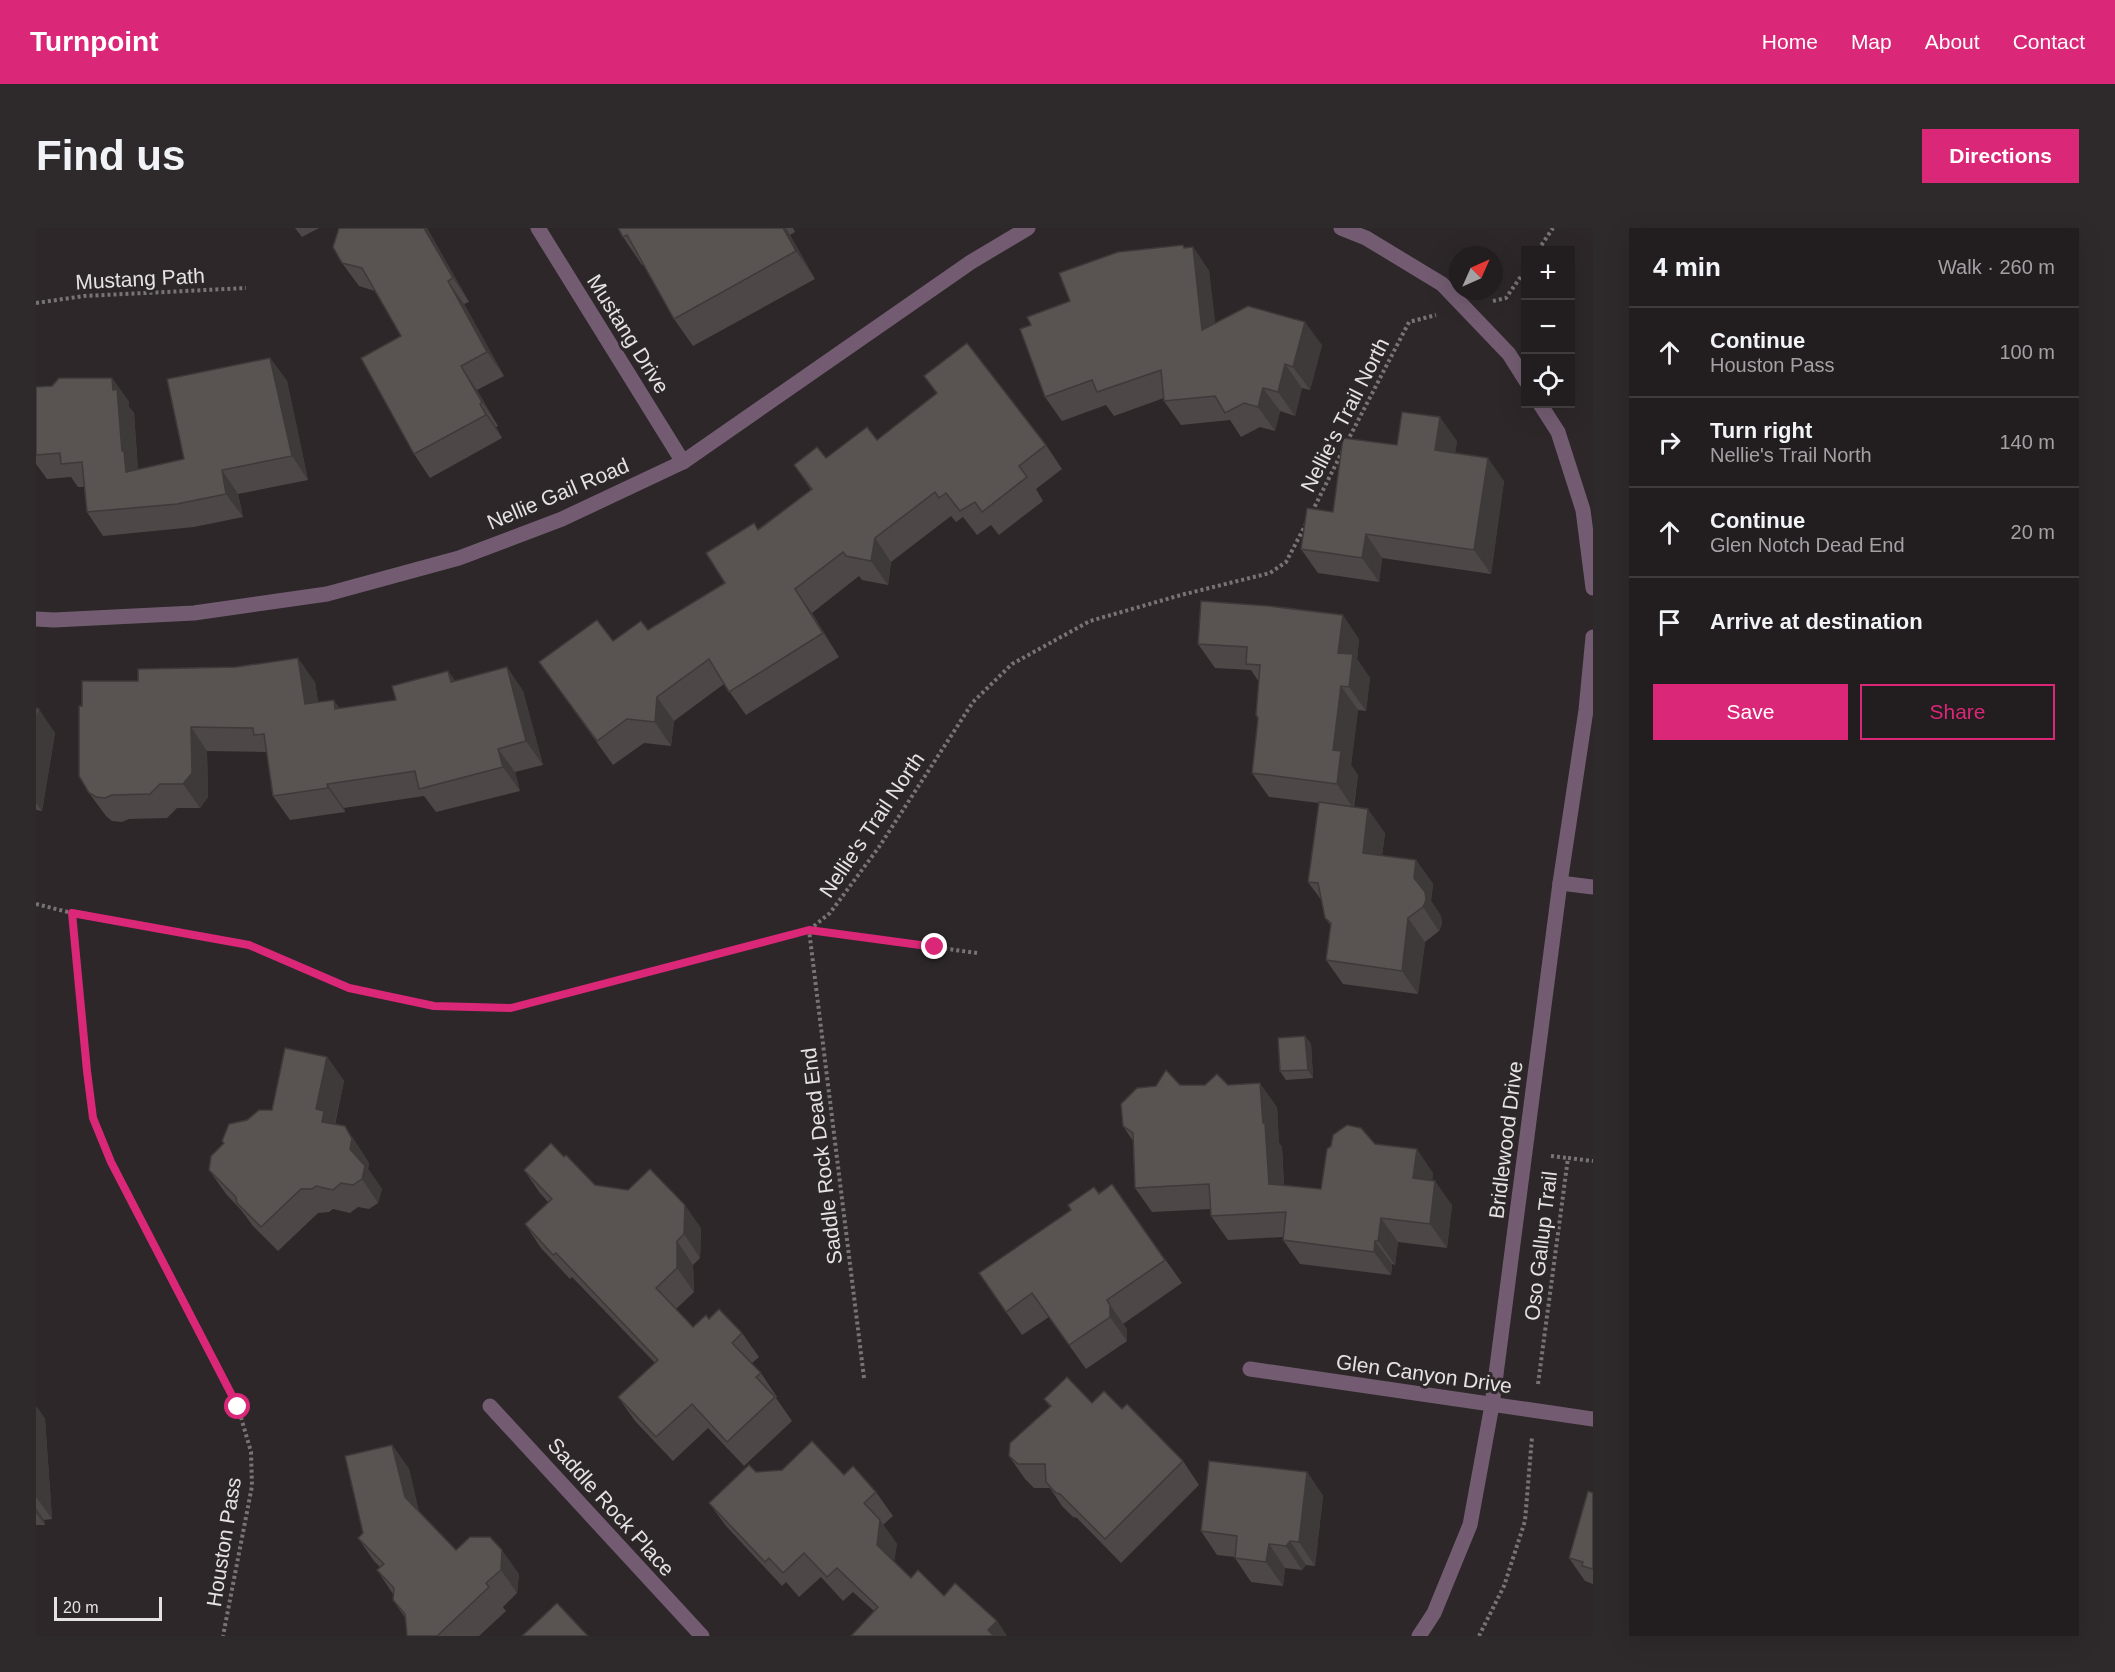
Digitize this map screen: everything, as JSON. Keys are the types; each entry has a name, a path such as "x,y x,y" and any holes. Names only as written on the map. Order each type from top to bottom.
{"street":[{"name":"Mustang Drive","path":"538,228 683,462"},
{"name":"Nellie Gail Road","path":"36,619 194,613 327,594 459,558 562,519 683,462 971,262 1028,228"},
{"path":"1341,228 1366,238 1442,284 1509,354 1521,373"},
{"path":"1543,408 1558,432 1583,510 1593,588"},
{"name":"Bridlewood Drive","path":"1419,1636 1434,1613 1470,1525 1492,1405 1560,883 1586,710 1593,637"},
{"path":"1560,883 1593,887"},
{"name":"Glen Canyon Drive","path":"1250,1370 1593,1419"},
{"name":"Saddle Rock Place","path":"490,1406 702,1636"}],"path":[{"path":"1541,246 1553,228"},
{"path":"1506,298 1521,276"},
{"name":"Mustang Path","path":"36,303 84,296 246,288"},
{"name":"Nellie's Trail North","path":"36,904 72,913 249,945 349,988 445,1007 511,1008 809,930 830,913 879,847 973,702 1012,664 1090,621 1270,573 1286,562 1408,322"},
{"name":"Houston Pass","path":"72,913 93,1118 111,1162 238,1407 251,1452 252,1486 223,1636"},
{"path":"809,930 977,953"},
{"name":"Saddle Rock Dead End","path":"809,930 864,1378"},
{"name":"Oso Gallup Trail","path":"1540,1364 1568,1158 1593,1161"},
{"path":"1479,1636 1504,1586 1526,1521 1530,1461"}],"building":[{"path":"339,228 424,228 453,278 448,281 487,352 461,366 482,402 480,404 486,415 414,454 361,358 401,336 362,268 342,263 333,247"},
{"path":"618,228 783,228 796,251 674,319 627,235 623,237"},
{"path":"1183,245 1184,248 1193,247 1202,330 1248,306 1305,322 1293,367 1285,364 1278,392 1263,388 1258,407 1244,403 1225,413 1215,396 1164,401 1161,370 1097,392 1092,380 1045,397 1020,329 1031,325 1027,317 1070,301 1059,273 1118,252"},
{"path":"967,343 1046,445 1019,466 1027,477 982,512 975,502 960,511 946,493 939,498 935,492 875,538 871,561 846,556 843,552 795,589 823,633 729,692 709,659 657,697 655,722 627,719 597,741 539,662 597,620 613,641 641,621 648,630 725,583 706,553 754,523 758,530 812,489 794,465 817,447 826,458 867,427 877,440 937,393 924,376"},
{"path":"270,358 292,456 222,470 226,494 177,504 87,512 82,462 61,464 60,453 36,455 36,387 52,386 59,378 112,378 113,390 117,389 126,472 184,459 167,379"},
{"path":"1402,412 1440,417 1435,450 1488,458 1474,550 1366,534 1362,558 1301,549 1307,508 1333,512 1343,438 1397,445"},
{"path":"1201,601 1343,615 1338,653 1353,654 1349,687 1341,686 1333,750 1341,751 1337,784 1252,773 1258,718 1256,715 1260,665 1246,664 1247,647 1198,644"},
{"path":"298,658 305,704 334,700 335,709 396,700 392,686 448,671 451,682 507,667 526,741 498,749 503,767 419,789 415,771 327,784 328,788 273,796 264,734 254,735 253,728 191,727 192,773 183,784 160,784 150,794 112,795 105,798 89,793 79,776 79,706 82,706 82,681 138,681 138,669 236,667"},
{"path":"36,708 39,709 36,724"},
{"path":"1319,802 1368,809 1363,853 1416,860 1414,878 1425,892 1426,900 1423,907 1408,918 1402,971 1326,960 1331,923 1325,918 1318,883 1308,882"},
{"path":"1305,1036 1308,1070 1280,1071 1278,1038"},
{"path":"285,1048 327,1057 316,1109 324,1111 322,1122 345,1126 352,1139 350,1149 365,1166 362,1179 353,1185 341,1183 333,1190 316,1186 312,1189 301,1189 261,1227 209,1170 211,1156 224,1143 222,1141 229,1124 247,1120 259,1110 272,1110"},
{"path":"1166,1070 1180,1085 1205,1085 1217,1074 1228,1085 1260,1083 1269,1184 1321,1189 1327,1149 1331,1146 1333,1135 1347,1125 1361,1128 1375,1144 1417,1149 1413,1178 1435,1181 1430,1224 1381,1218 1374,1252 1283,1240 1286,1212 1211,1216 1209,1184 1135,1188 1133,1133 1123,1126 1121,1104 1137,1088 1156,1086"},
{"path":"551,1143 595,1185 628,1190 650,1169 685,1205 684,1234 677,1241 677,1268 656,1288 693,1327 706,1315 709,1319 719,1309 742,1333 732,1343 761,1373 756,1377 775,1397 727,1442 692,1404 656,1437 618,1397 658,1360 556,1253 553,1255 525,1224 552,1199 524,1170"},
{"path":"1112,1184 1165,1260 1107,1300 1110,1305 1110,1317 1069,1345 1032,1293 1006,1312 979,1273 1071,1210 1068,1205 1094,1187 1099,1194"},
{"path":"1067,1377 1092,1403 1104,1391 1122,1409 1127,1404 1183,1461 1105,1539 1046,1482 1045,1464 1018,1464 1009,1456 1010,1443 1051,1406 1044,1399"},
{"path":"812,1441 844,1475 853,1466 876,1492 864,1503 880,1520 877,1545 911,1578 918,1570 944,1596 955,1583 997,1621 988,1630 994,1636 851,1636 878,1607 837,1568 827,1577 804,1553 783,1573 769,1558 765,1562 709,1503 749,1465 756,1472 782,1470"},
{"path":"392,1445 405,1497 456,1550 470,1537 490,1537 502,1550 501,1570 486,1583 489,1587 437,1636 407,1636 405,1614 393,1600 394,1588 377,1570 384,1564 358,1538 363,1533 345,1456"},
{"path":"1209,1461 1307,1472 1299,1542 1290,1541 1286,1546 1269,1544 1266,1562 1235,1558 1237,1536 1201,1531"},
{"path":"1588,1491 1593,1493 1593,1569 1582,1566 1583,1562 1569,1558"},
{"path":"557,1603 588,1636 522,1636"}],"route":[{"path":"238,1407 111,1162 93,1118 72,913 249,945 349,988 434,1006 511,1008 809,930 935,947"}]}
